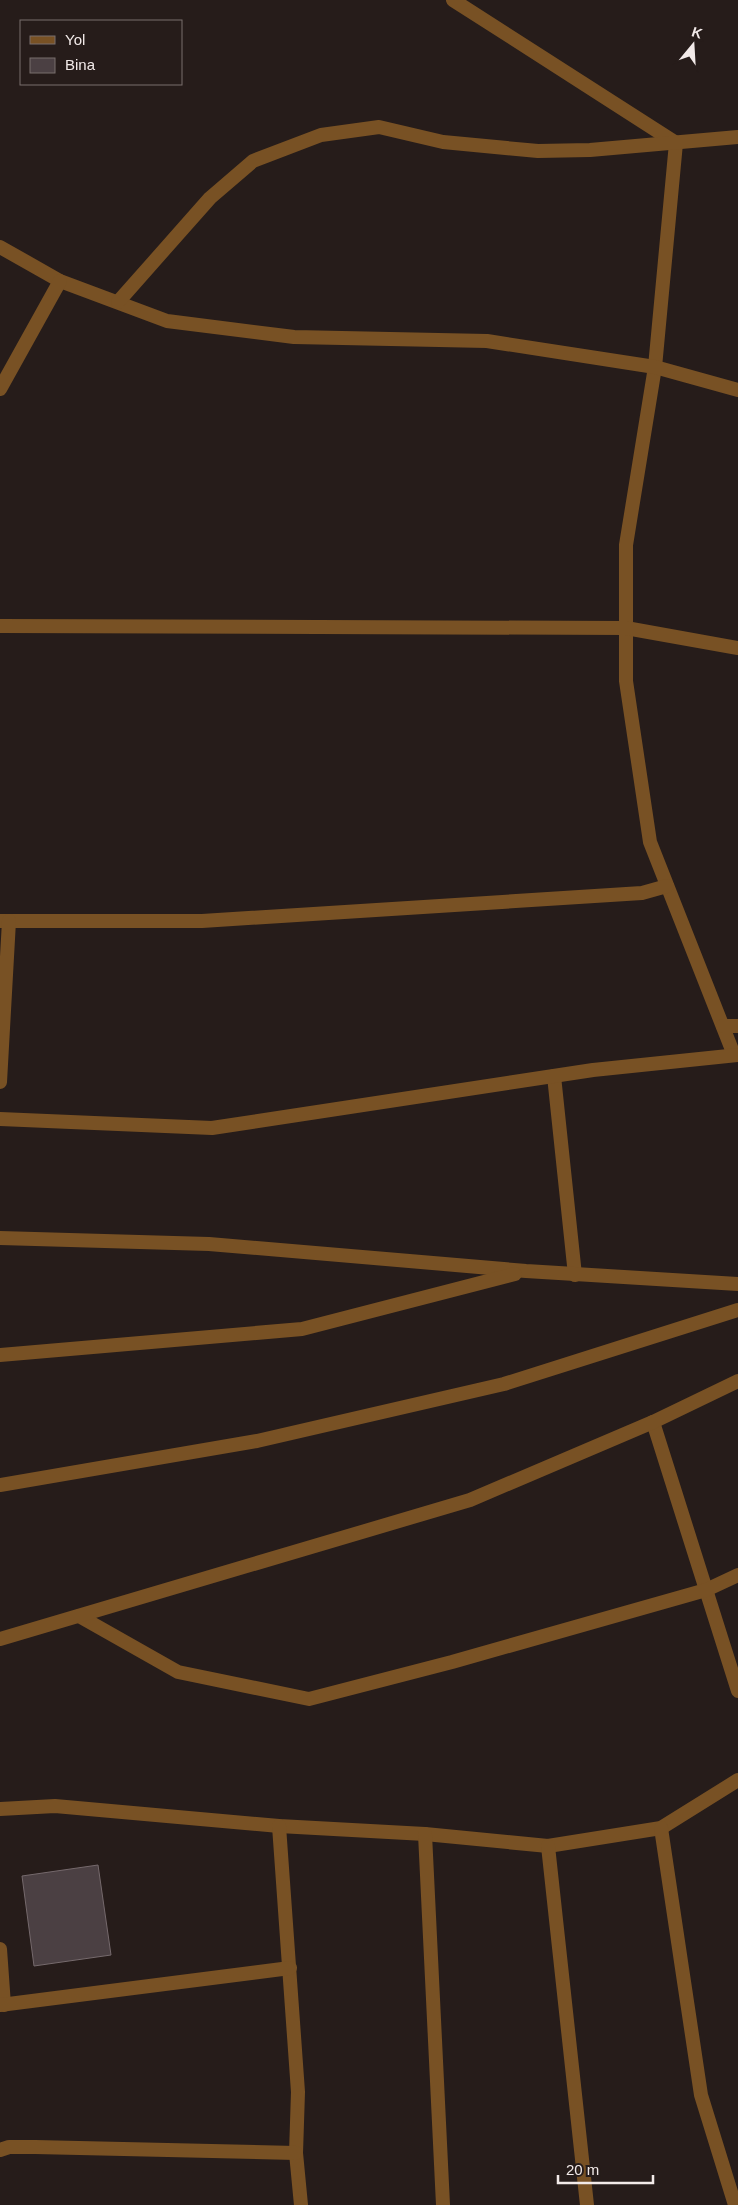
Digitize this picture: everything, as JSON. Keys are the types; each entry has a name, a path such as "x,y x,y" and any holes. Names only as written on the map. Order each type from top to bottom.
{"street":[{"path":"452,0 676,143"},
{"path":"118,302 210,198 253,160 321,135 379,127 443,142 538,151 590,150 738,137"},
{"path":"0,1119 212,1128 593,1070 736,1055 650,842 626,680 626,544 655,367 676,143"},
{"path":"0,247 60,281 167,320 294,337 487,341 655,367 738,390"},
{"path":"0,388 60,281"},
{"path":"0,626 626,628 738,648"},
{"path":"0,1082 4,921 202,921 642,893 667,886"},
{"path":"723,1026 738,1026"},
{"path":"554,1076 574,1275"},
{"path":"0,1238 209,1244 526,1272 738,1284"},
{"path":"0,1354 302,1329 526,1272"},
{"path":"0,1485 257,1441 504,1384 738,1310"},
{"path":"0,1639 470,1500 653,1422 738,1381"},
{"path":"653,1422 738,1691"},
{"path":"79,1616 178,1672 309,1699 452,1662 706,1590 738,1575"},
{"path":"0,1809 55,1806 279,1826 425,1834 548,1846 661,1828 738,1780"},
{"path":"279,1826 298,2092 296,2153 301,2205"},
{"path":"661,1828 701,2095 735,2205"},
{"path":"425,1834 443,2205"},
{"path":"548,1846 587,2205"},
{"path":"0,1949 2,2005 290,1968"},
{"path":"0,2150 35,2146 296,2153"}],"building":[{"path":"98,1865 111,1955 34,1966 22,1876"}]}
